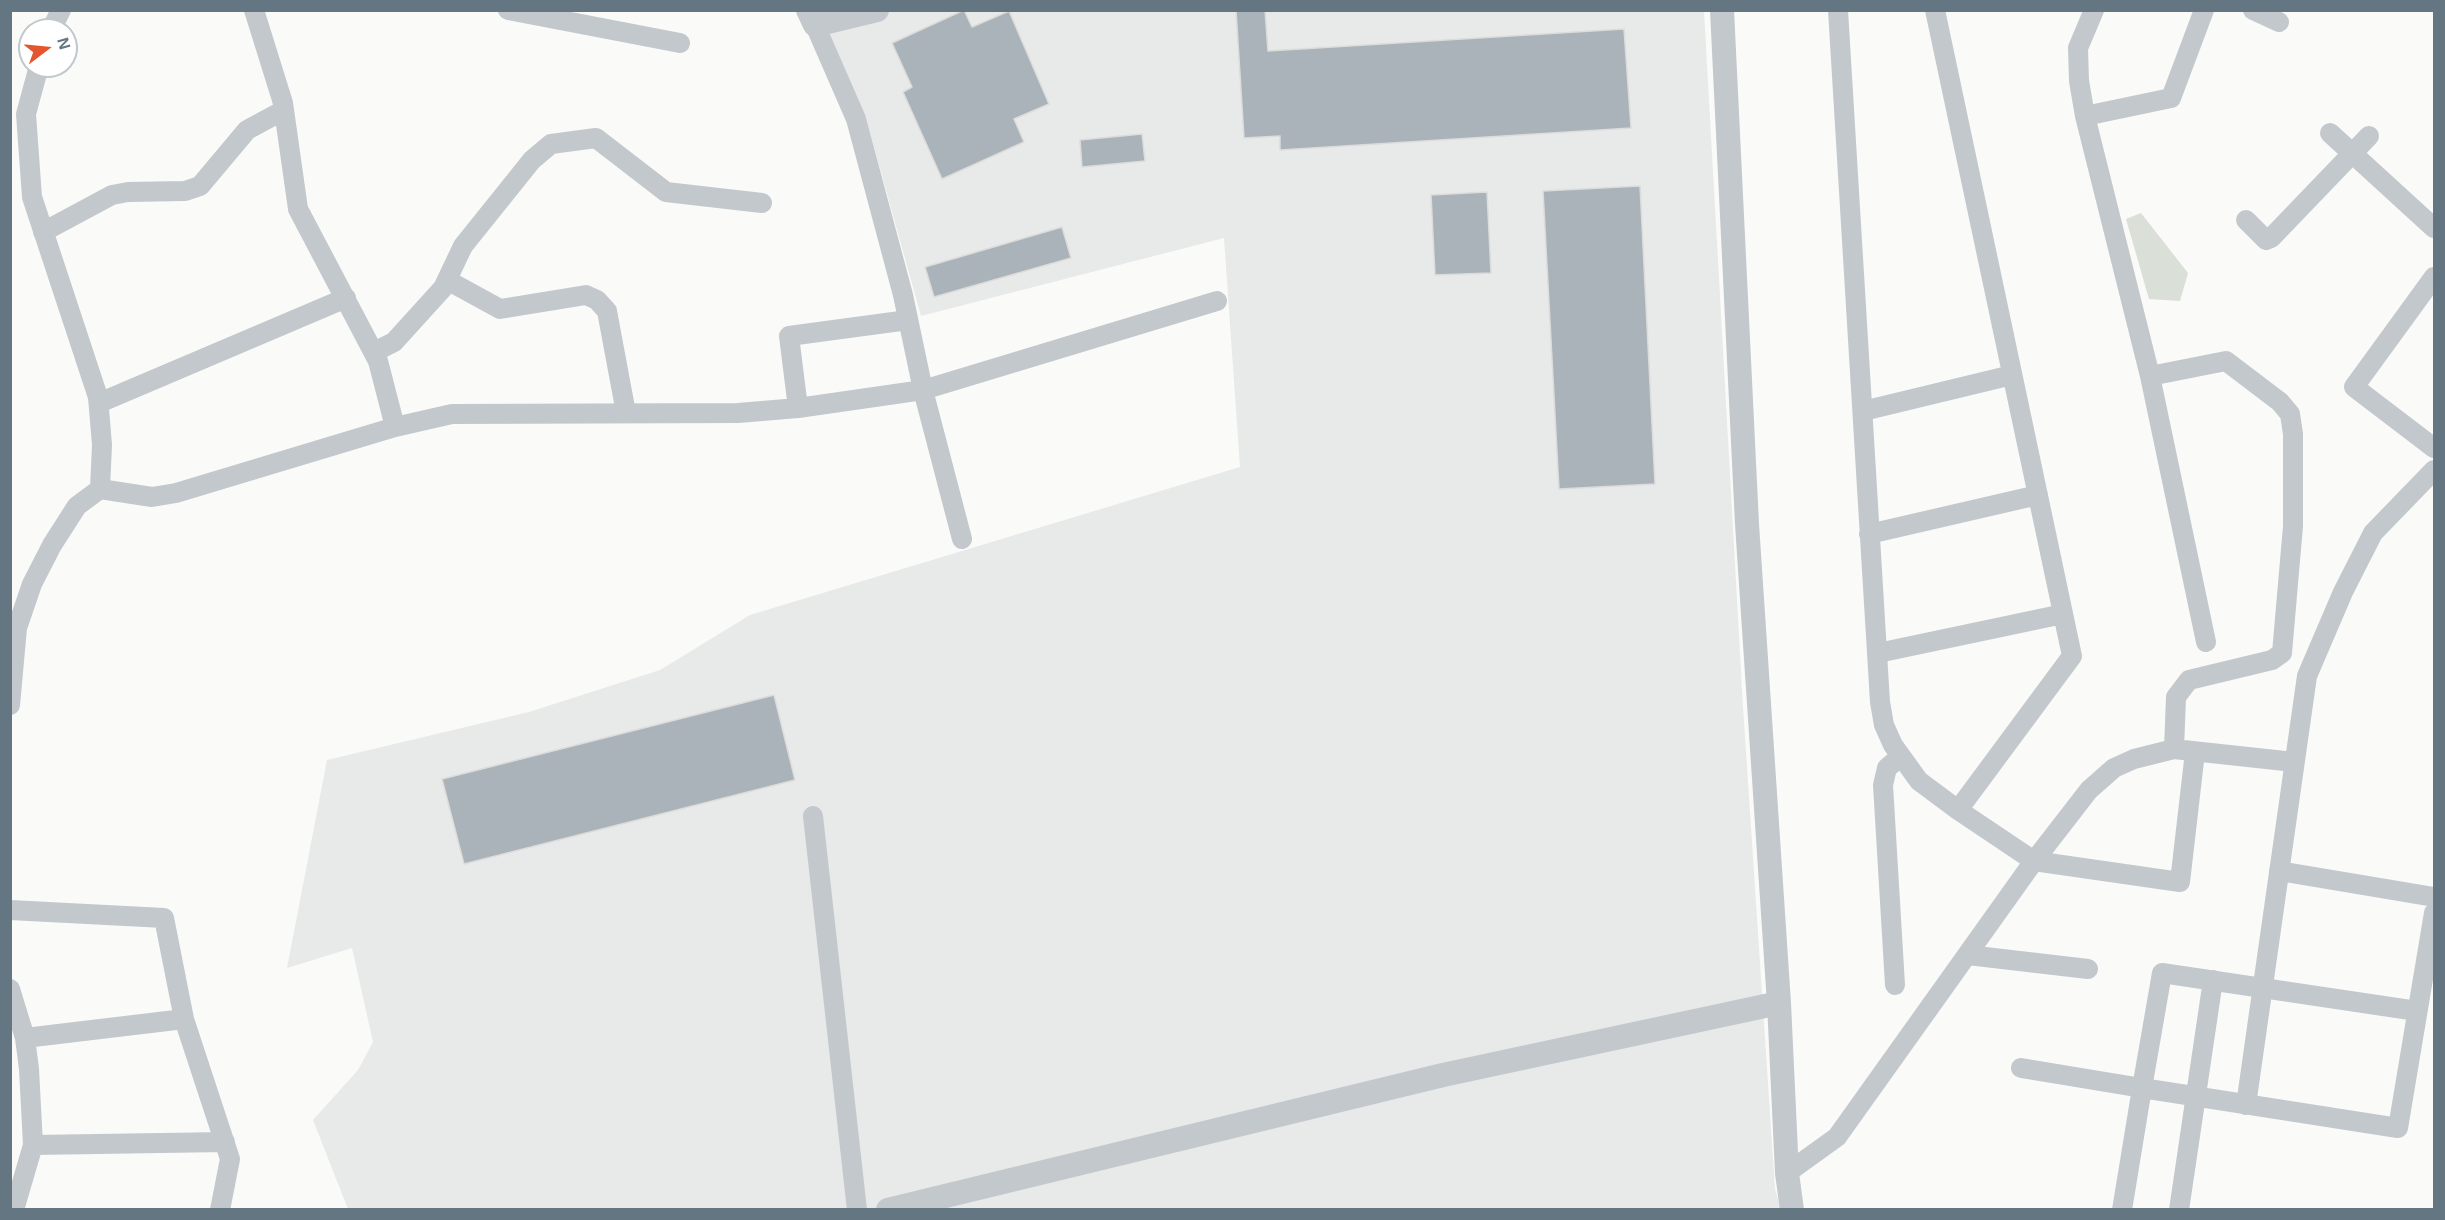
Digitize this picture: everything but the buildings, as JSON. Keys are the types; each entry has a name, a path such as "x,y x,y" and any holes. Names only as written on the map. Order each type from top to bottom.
{"street":[{"path":"254,10 284,110 298,209 374,352 395,427"},
{"path":"508,10 594,19 680,43"},
{"path":"878,10 811,18 856,119 962,539"},
{"path":"1722,10 1747,524 1779,1003 1787,1173 1792,1209"},
{"path":"1838,10 1869,534 1880,702 1884,725 1900,757 1918,781 2034,861 2180,882 2195,752"},
{"path":"1935,10 2072,656 1958,810"},
{"path":"2094,10 2078,48 2079,81 2085,116 2150,376 2206,642"},
{"path":"2085,116 2171,98 2204,10"},
{"path":"2253,10 2279,22"},
{"path":"36,78 26,114 32,197 99,403 102,444 100,489"},
{"path":"43,232 112,195 128,192 184,191 200,186 247,129 284,110"},
{"path":"2330,133 2434,228"},
{"path":"2246,220 2266,240 2271,238 2370,136"},
{"path":"374,352 394,342 443,288 463,246 532,160 551,144 596,138 666,192 762,203"},
{"path":"2434,277 2354,387 2434,448"},
{"path":"447,280 500,309 586,295 597,300 607,311 626,413"},
{"path":"99,403 346,298"},
{"path":"10,705 17,628 32,584 77,506 100,489 152,497 176,493 395,427 452,414 738,413 798,408 923,390 1217,301"},
{"path":"798,408 789,336 908,320"},
{"path":"2150,376 2226,361 2280,402 2290,414 2293,434 2293,526 2282,653 2272,660 2189,680 2176,697 2174,749"},
{"path":"1863,411 2012,375"},
{"path":"2246,1105 2307,676 2343,592 2373,533 2434,470"},
{"path":"1869,534 2038,495"},
{"path":"1878,653 2062,614"},
{"path":"1787,1173 1837,1137 2034,861 2089,790 2114,768 2134,759 2174,749 2294,762"},
{"path":"1895,985 1883,785 1887,768 1900,757"},
{"path":"813,816 857,1209"},
{"path":"2279,871 2434,897"},
{"path":"10,910 164,918 184,1019 230,1159 220,1209"},
{"path":"2021,1068 2398,1128 2434,913"},
{"path":"1968,955 2088,969"},
{"path":"2122,1209 2162,973 2264,986 2416,1011"},
{"path":"2179,1209 2212,980"},
{"path":"10,989 25,1038 33,1145 14,1209"},
{"path":"888,1209 1443,1075 1779,1003"},
{"path":"25,1038 184,1019"},
{"path":"33,1145 225,1142"}],"shaded area":[{"path":"820,11 1704,11 1743,707 1775,1189 1781,1209 348,1209 313,1120 358,1070 373,1042 352,948 287,968 327,760 529,712 660,670 750,615 1240,467 1224,238 921,316 867,122"},
{"path":"2141,213 2188,273 2180,301 2149,299 2126,219"}]}
